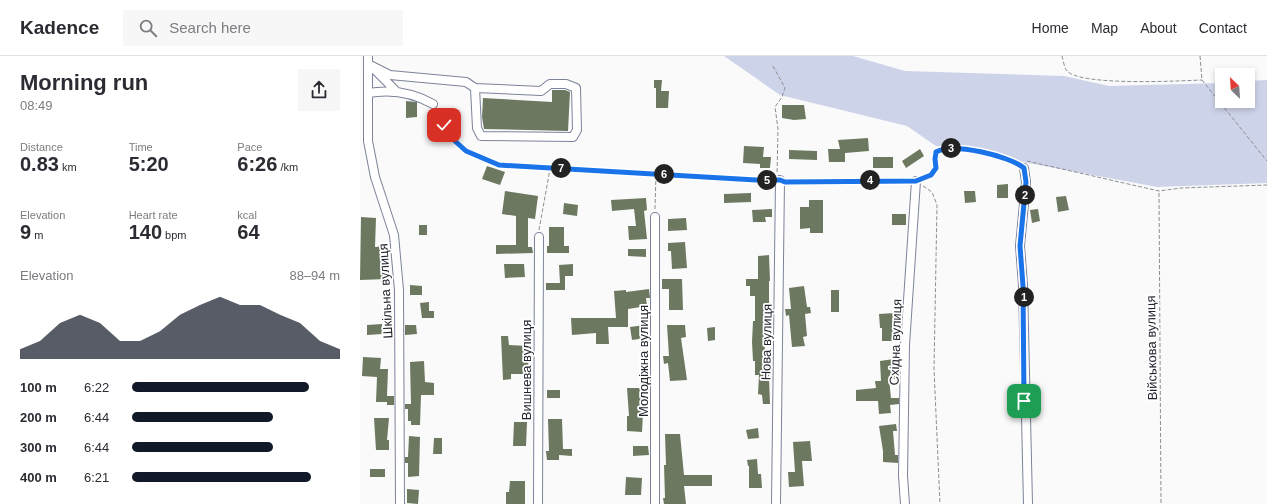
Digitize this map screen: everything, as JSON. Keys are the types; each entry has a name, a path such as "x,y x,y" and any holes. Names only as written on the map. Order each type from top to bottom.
{"street":[{"path":"368,60 390,75 454,80 466,82 475,88 541,91 550,84 566,84 576,88 577,130 573,137 481,136 477,128 475,88"},
{"path":"368,60 395,90"},
{"name":"Шкільна вулиця","path":"368,60 368,141 375,177 394,235 399,290 400,504"},
{"path":"368,93 395,90 424,99 433,104"},
{"path":"1024,168 1026,182 1020,246 1023,286 1028,504"},
{"name":"Нова вулиця","path":"776,504 780,180"},
{"name":"Східна вулиця","path":"905,504 903,476 905,345 916,181"},
{"name":"Молодіжна вулиця","path":"655,217 655,504"},
{"name":"Вишнева вулиця","path":"538,504 539,237"}],"path":[{"path":"1062,56 1066,70 1073,75 1109,82 1202,80"},
{"path":"1200,56 1202,80 1267,161"},
{"path":"773,66 785,88 782,97 775,107 778,129 777,173 780,180"},
{"path":"433,104 444,125 455,141 465,151 499,165 756,180 780,180 785,182 916,181 931,175 936,168 936,152 943,148 966,150 1001,157 1018,163 1024,168"},
{"path":"1024,168 1024,160 1159,192 1181,188 1267,185"},
{"path":"539,237 540,219 551,168"},
{"path":"655,217 656,173"},
{"path":"916,181 932,192 937,205 934,368 939,504"},
{"name":"Військова вулиця","path":"1159,192 1161,504"}],"shaded area":[{"path":"724,56 853,56 905,71 1064,76 1109,86 1215,83 1215,108 1255,108 1255,81 1267,80 1267,183 1157,187 936,146 907,126 780,95"}],"building":[{"path":"654,80 662,80 661,91 669,91 668,108 656,108 656,88 654,88"},
{"path":"552,90 565,90 570,92 568,131 484,129 482,117 483,98 552,102"},
{"path":"406,101 417,102 417,117 406,118"},
{"path":"782,105 804,105 806,119 794,120 782,118"},
{"path":"868,138 869,151 845,153 845,162 829,162 828,149 840,149 838,140"},
{"path":"744,146 764,147 763,157 771,157 770,168 760,168 760,164 743,163"},
{"path":"920,149 924,156 906,168 902,161"},
{"path":"789,150 817,151 817,160 789,159"},
{"path":"873,157 893,157 893,168 873,168"},
{"path":"487,166 505,172 500,185 482,179"},
{"path":"1008,184 1008,198 997,198 997,185"},
{"path":"505,191 538,196 535,219 528,218 528,247 532,247 533,253 496,254 496,245 516,245 516,216 502,214"},
{"path":"964,191 975,191 976,202 965,203"},
{"path":"751,193 751,202 724,203 724,194"},
{"path":"1066,196 1069,210 1058,212 1056,197"},
{"path":"646,198 647,210 644,211 647,239 629,240 628,226 636,226 634,209 612,211 611,200"},
{"path":"809,200 823,200 823,233 810,233 810,228 800,229 800,207 809,207"},
{"path":"564,203 578,205 577,216 563,214"},
{"path":"772,209 772,217 765,217 766,222 753,222 752,210"},
{"path":"1038,209 1040,221 1032,223 1030,210"},
{"path":"892,214 906,214 906,225 892,225"},
{"path":"361,217 376,218 375,247 385,246 387,279 360,280"},
{"path":"686,218 687,230 668,231 668,219"},
{"path":"419,225 427,225 427,235 419,235"},
{"path":"549,227 564,227 564,246 569,246 569,253 547,253 547,246 549,246"},
{"path":"685,242 687,268 672,269 671,251 668,251 668,243"},
{"path":"628,249 646,249 646,257 628,256"},
{"path":"769,255 769,333 764,333 765,352 768,351 770,404 763,404 762,395 758,394 759,375 755,375 755,361 753,361 752,342 753,321 755,321 755,296 750,296 750,286 746,286 746,279 758,279 758,256"},
{"path":"504,264 524,264 525,277 505,278"},
{"path":"573,264 573,276 565,276 565,290 546,290 546,283 560,283 559,265"},
{"path":"662,279 682,279 683,310 669,310 669,289 662,289"},
{"path":"410,285 422,286 422,295 410,295"},
{"path":"804,286 807,307 810,307 811,313 805,314 807,336 803,337 805,346 792,347 789,315 786,316 785,309 791,309 789,288"},
{"path":"649,289 650,298 646,298 647,306 628,309 628,327 608,327 609,344 596,344 596,333 572,335 571,318 616,318 614,291 626,290 626,292"},
{"path":"831,290 839,290 839,312 831,312"},
{"path":"429,302 429,311 434,311 434,318 422,318 420,303"},
{"path":"895,313 896,328 893,328 893,341 882,341 882,328 880,328 879,314"},
{"path":"382,324 382,334 367,335 367,325"},
{"path":"405,325 416,325 417,334 405,335"},
{"path":"645,325 646,338 632,340 630,327"},
{"path":"667,325 685,325 686,337 681,338 687,380 670,381 668,363 664,364 663,356 669,356"},
{"path":"715,327 715,340 708,341 707,328"},
{"path":"501,336 508,336 509,345 529,346 528,369 524,369 524,374 511,374 511,379 503,380"},
{"path":"363,357 381,358 380,369 388,369 387,396 394,396 394,405 387,405 387,402 376,402 377,377 362,376"},
{"path":"894,359 896,379 889,379 891,398 899,398 899,404 890,405 891,413 879,414 878,401 856,401 856,390 876,388 875,381 881,381 880,361"},
{"path":"424,361 425,382 434,383 434,395 421,395 420,425 411,425 411,421 408,421 408,409 405,409 405,404 411,404 410,362"},
{"path":"627,388 641,388 642,406 646,406 646,413 643,413 642,432 627,431 627,416 629,416"},
{"path":"547,390 560,390 560,398 547,398"},
{"path":"374,418 389,418 387,440 389,440 389,450 376,450"},
{"path":"548,419 562,419 563,449 572,449 572,456 559,455 559,460 547,460 546,451 549,451"},
{"path":"514,422 527,422 526,446 513,446"},
{"path":"896,424 897,431 893,431 895,455 898,455 898,463 883,462 883,451 879,426"},
{"path":"758,428 759,438 748,439 746,430"},
{"path":"665,434 680,434 684,475 712,475 712,486 684,486 686,504 664,504 664,465 666,465"},
{"path":"409,436 420,437 419,476 408,477 408,463 405,463 405,457 408,457"},
{"path":"434,438 442,438 442,454 433,454"},
{"path":"810,441 812,461 802,461 804,486 789,487 788,472 795,472 793,442"},
{"path":"633,446 648,446 649,455 633,456"},
{"path":"757,459 758,474 761,474 762,488 749,488 749,466 747,460"},
{"path":"370,469 385,469 385,477 370,477"},
{"path":"626,477 642,478 641,495 625,495"},
{"path":"510,481 525,481 525,504 506,504 506,492 509,492"},
{"path":"407,489 419,490 418,504 407,503"}],"route":[{"path":"444,125 455,141 466,151 499,165 658,173 697,177 780,180 785,182 854,180 916,181 931,175 936,168 936,152 943,148 966,150 1001,157 1018,163 1024,168 1026,182 1020,246 1023,286 1024,401"}]}
